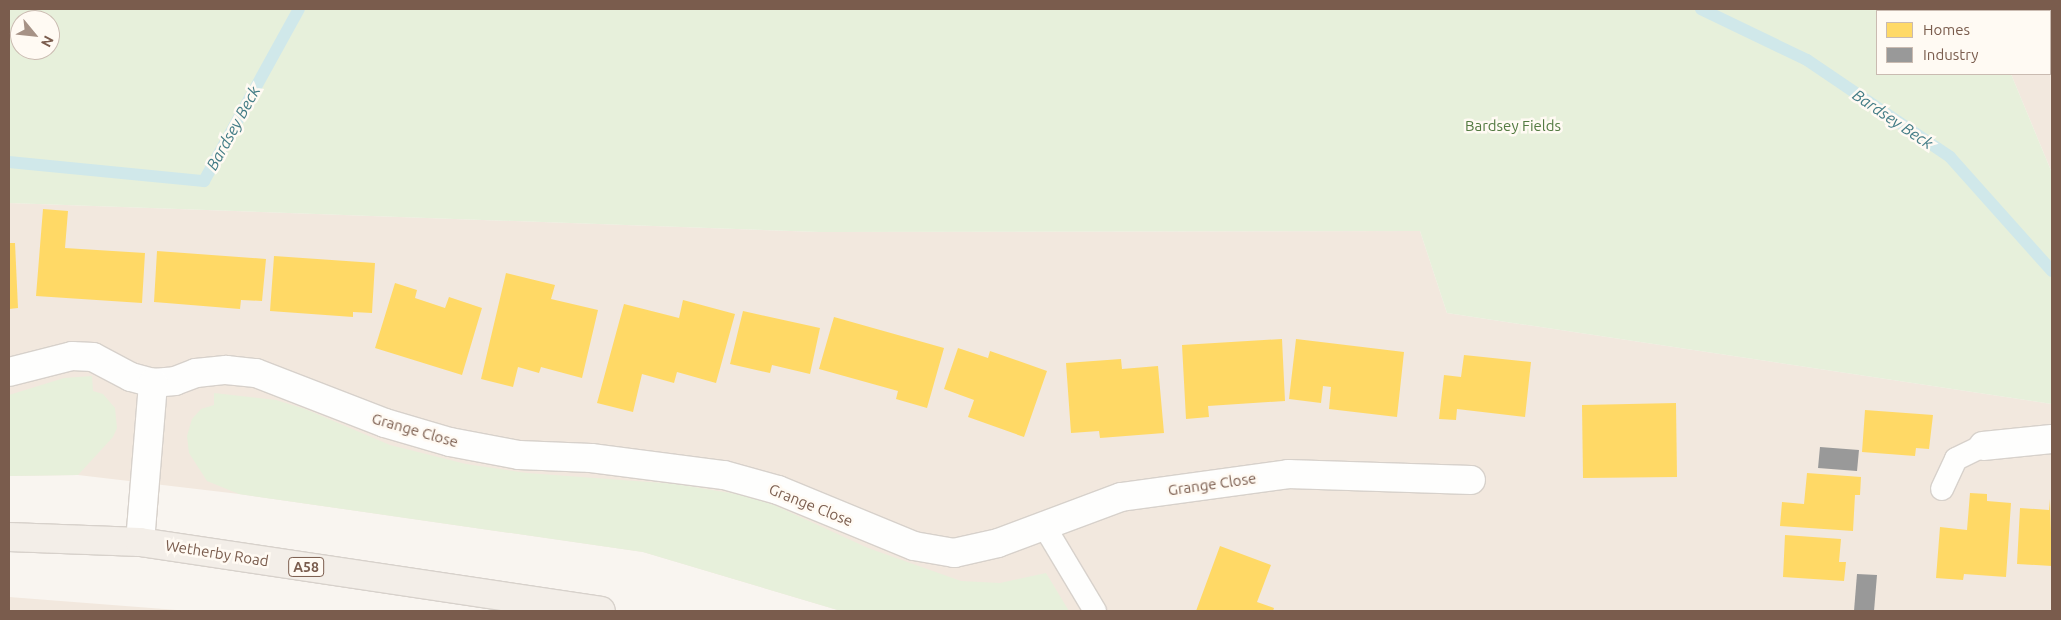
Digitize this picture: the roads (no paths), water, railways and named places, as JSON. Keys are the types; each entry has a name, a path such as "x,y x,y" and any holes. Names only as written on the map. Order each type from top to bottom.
{"main road":[{"name":"Wetherby Road","path":"9,537 140,542 601,611"}],"street":[{"name":"Grange Close","path":"9,372 72,356 93,357 131,377 153,383 175,381 196,373 226,370 256,373 385,423 450,442 519,455 621,461 724,475 778,490 914,546 954,553 998,543 1043,524 1121,497 1288,474 1471,480"},
{"path":"140,542 153,383"},
{"path":"1983,446 2052,439"}],"lane":[{"path":"1942,489 1956,459 1983,446"},
{"path":"1043,524 1095,611"}],"waterway":[{"name":"Bardsey Beck","path":"9,162 204,181 299,9"},
{"name":"Bardsey Beck","path":"1701,9 1807,60 1950,157 2052,271"}],"park label":[{"name":"Bardsey Fields","path":"1513,126"}]}
